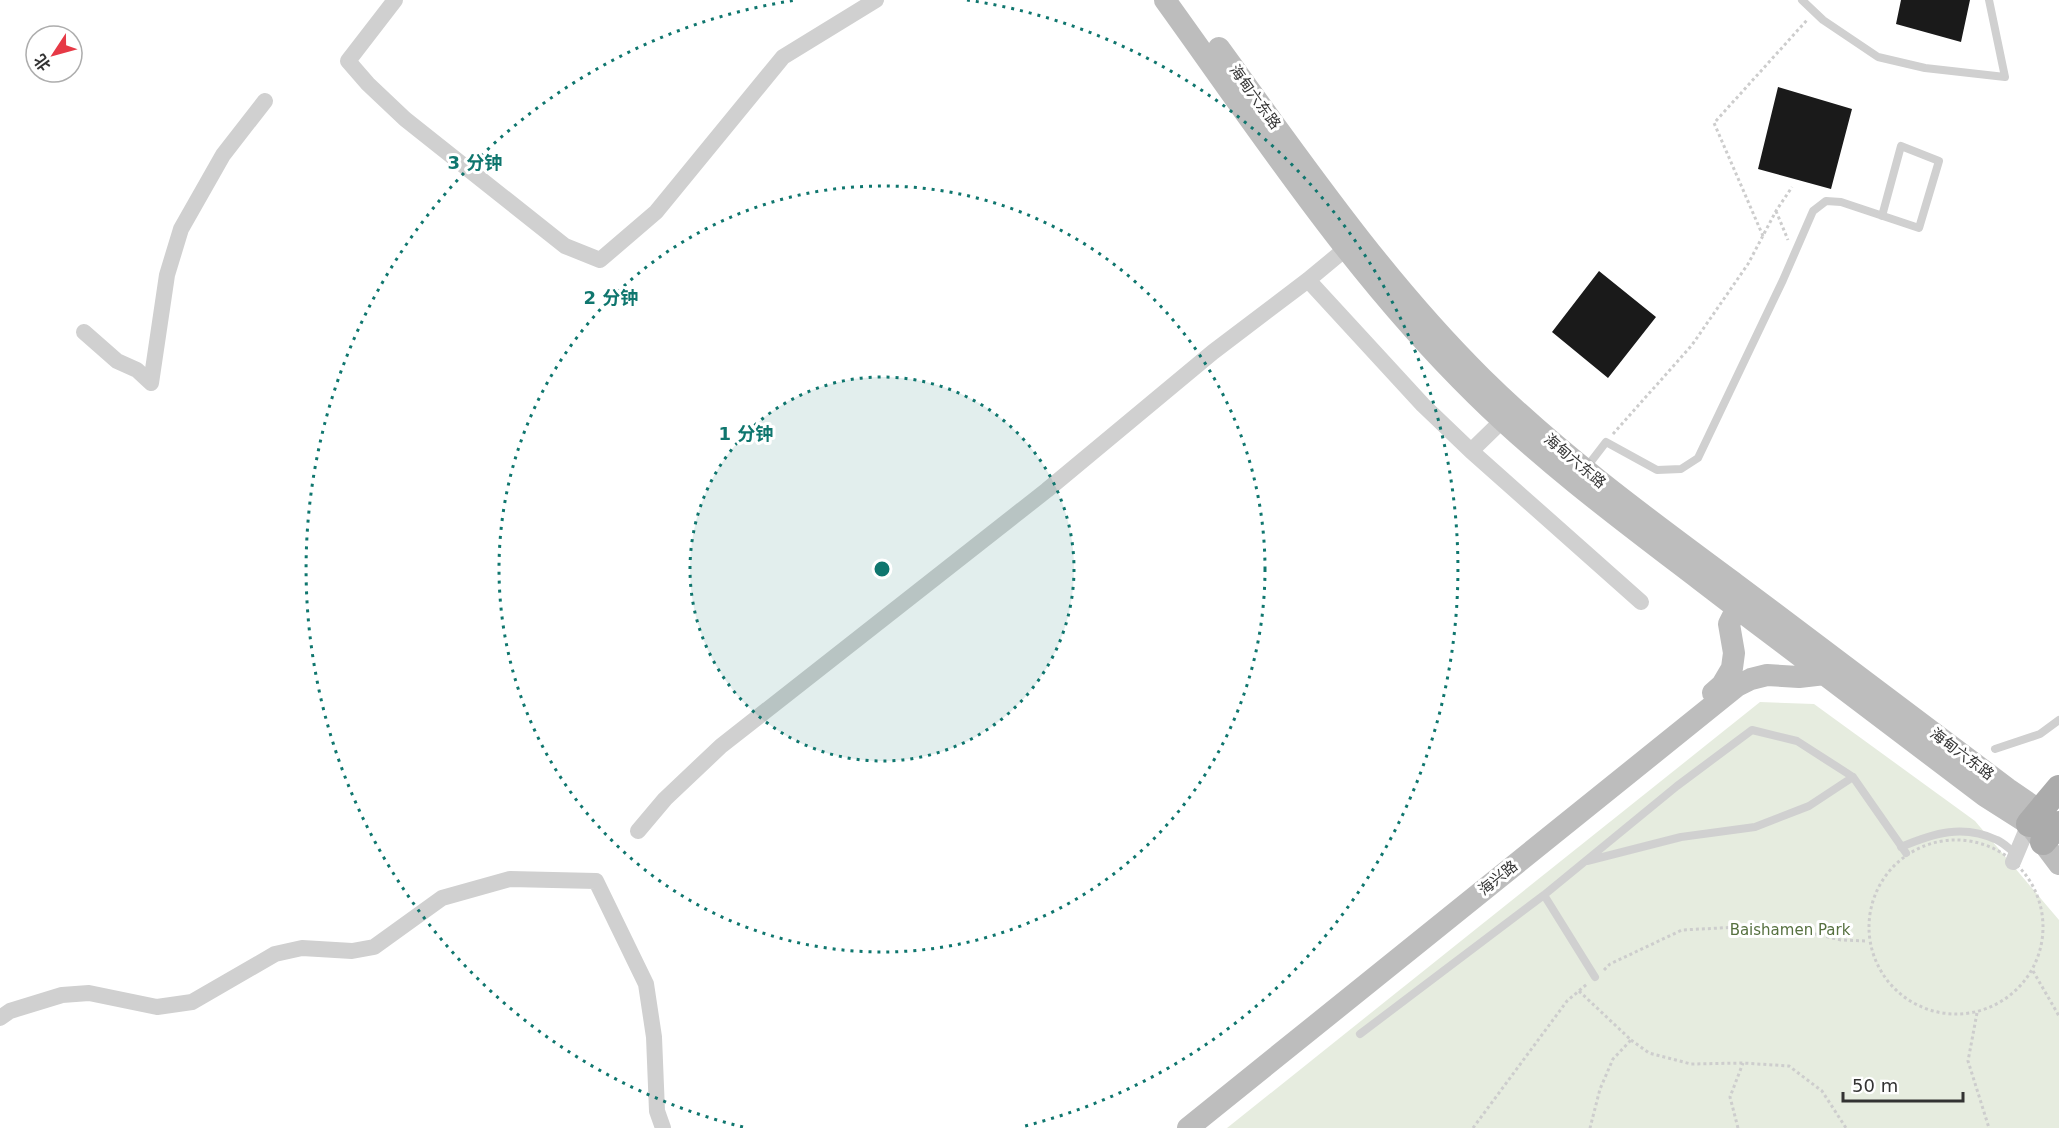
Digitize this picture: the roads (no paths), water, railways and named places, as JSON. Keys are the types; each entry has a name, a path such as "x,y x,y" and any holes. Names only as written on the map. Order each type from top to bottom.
{"main road":[{"name":"海甸六东路","path":"1165,0 1352,243"},
{"name":"海甸六东路","path":"1184,0 1402,317 1436,354 1737,608 1985,796 2048,828"},
{"name":"海甸六东路","path":"1581,477 2008,789 2048,828"},
{"name":"海兴路","path":"1171,1128 1529,837 1722,685 1734,663 1729,624 1737,608"},
{"name":"海兴路","path":"1188,1128 1737,686 1767,675 1799,677 1825,674"},
{"path":"2059,788 2048,828 2059,864"}],"street":[{"path":"395,0 348,61 368,84 405,119 565,246 600,260 656,212 783,57 876,0"},
{"path":"84,332 117,361 137,370 151,383 167,275 181,229 223,155 265,101"},
{"path":"638,831 665,799 721,746 1047,490 1213,352 1308,280 1352,243"},
{"path":"1308,280 1400,380 1471,451 1641,602"},
{"path":"1471,451 1509,415"},
{"path":"2015,858 2048,828"},
{"path":"0,1018 9,1011 62,995 89,993 157,1007 192,1002 275,954 302,948 352,951 374,947 442,898 510,879 596,881 646,984 654,1036 657,1111 663,1128"}],"lane":[{"path":"1802,0 1823,20 1878,57 1925,68 2005,77 1989,0"},
{"path":"1581,477 1606,442 1657,470 1682,469 1698,458 1812,211 1826,201 1841,202 1882,216 1919,228 1939,160 1901,146 1882,216"},
{"path":"1995,748 2040,734 2059,720"},
{"path":"1360,1034 1544,895 1677,786 1752,730 1797,741 1853,777 1903,850 1926,836 1961,830 1998,840 2015,858"},
{"path":"1584,862 1681,837 1755,827 1809,806 1853,777"},
{"path":"1544,895 1595,977"}],"park label":[{"name":"Baishamen Park","path":"1790,930"}]}
